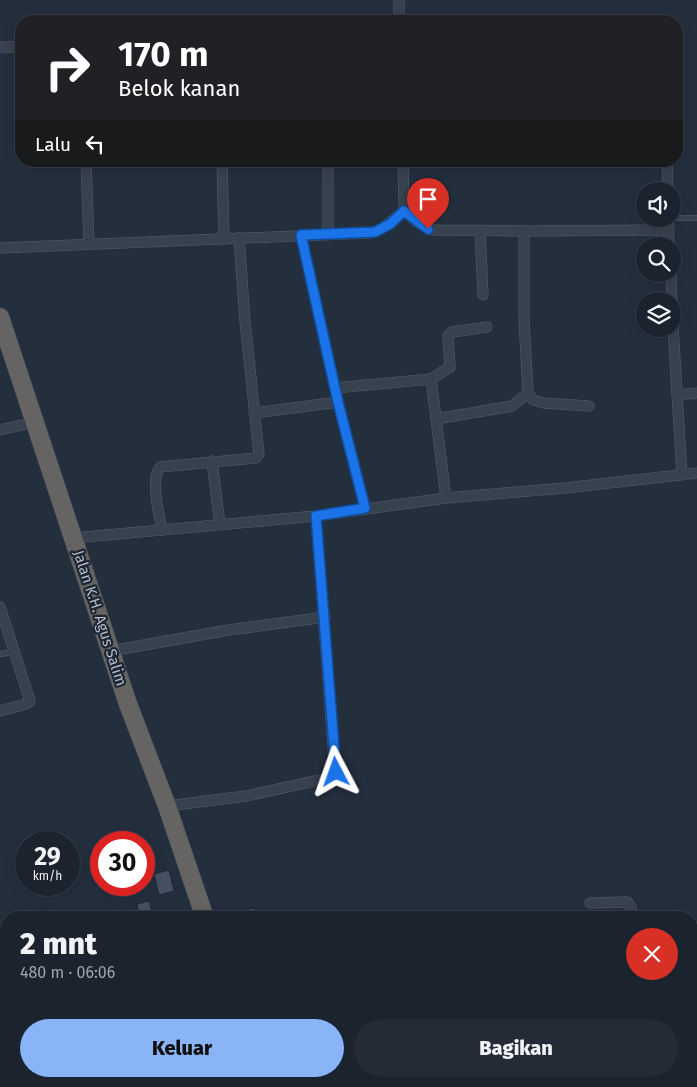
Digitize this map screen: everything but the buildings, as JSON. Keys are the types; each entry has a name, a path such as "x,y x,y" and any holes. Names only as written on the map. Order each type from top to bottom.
{"highway":[{"name":"Jalan K.H. Agus Salim","path":"0,317 110,651 167,806 203,911"}],"street":[{"path":"399,0 399,15"},
{"path":"0,47 15,47"},
{"path":"86,167 89,244"},
{"path":"222,167 224,239"},
{"path":"328,167 328,234"},
{"path":"0,248 375,232 390,224 404,211 403,167"},
{"path":"667,167 668,182"},
{"path":"404,211 428,229 524,231 636,226"},
{"path":"480,230 483,295"},
{"path":"524,231 524,319 528,393 533,400 544,403 589,406"},
{"path":"301,235 338,402 365,508"},
{"path":"162,530 155,485 156,472 160,467 256,458 259,454 238,238"},
{"path":"336,388 431,379 450,367 449,334 486,327"},
{"path":"674,337 682,475"},
{"path":"431,379 446,498"},
{"path":"436,419 512,406 528,393"},
{"path":"677,395 697,393"},
{"path":"254,413 338,402"},
{"path":"0,430 35,422"},
{"path":"212,461 220,524"},
{"path":"72,538 316,516 446,498 566,488 697,473"},
{"path":"167,806 246,796 335,775 325,617 316,516"},
{"path":"0,607 30,700 26,704 0,711"},
{"path":"110,651 229,630 325,617"},
{"path":"590,903 628,902 631,911"}],"lane":[{"path":"681,218 697,218"},
{"path":"0,654 15,652"}],"route":[{"path":"336,772 316,516 365,508 338,402 301,235 375,232 390,224 404,211 428,229"}]}
